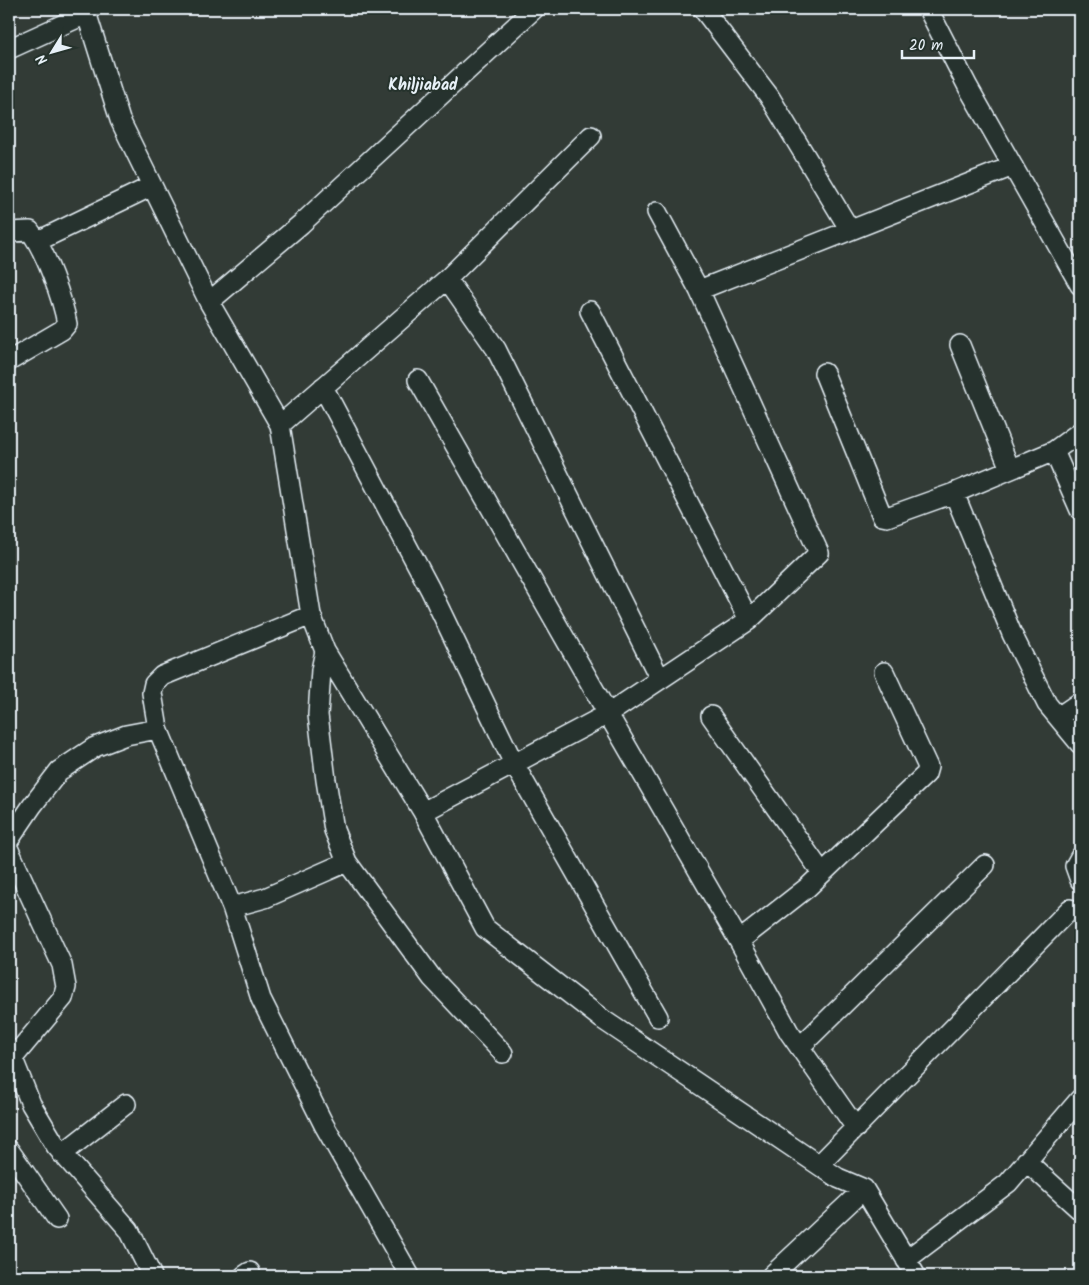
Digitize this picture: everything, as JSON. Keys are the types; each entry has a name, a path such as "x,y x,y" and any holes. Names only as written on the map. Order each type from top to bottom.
{"street":[{"path":"209,302 301,224 534,9"},
{"path":"703,9 770,96 850,230"},
{"path":"928,9 968,87 1080,285"},
{"path":"9,49 85,11 120,120 209,302 280,425 311,615 325,651 423,812 485,928 602,1019 838,1178 864,1189 916,1276"},
{"path":"280,425 447,278 591,136"},
{"path":"699,290 1013,166"},
{"path":"38,241 152,186"},
{"path":"423,812 608,714 748,620 819,553 699,290 657,212"},
{"path":"9,232 30,231 38,241 65,310 67,324 62,330 9,361"},
{"path":"447,278 496,350 660,679"},
{"path":"590,311 748,620"},
{"path":"960,345 1010,469"},
{"path":"824,373 882,516 887,518 1054,452 1080,432"},
{"path":"418,380 739,941 789,1032 856,1128"},
{"path":"323,387 430,589 514,764 658,1017"},
{"path":"1054,452 1080,510"},
{"path":"954,493 1012,634 1047,704 1080,744"},
{"path":"311,615 162,676 154,684 152,693 158,729 232,906 261,999 324,1125 410,1276"},
{"path":"325,651 321,670 318,715 334,830 347,862 432,978 503,1053"},
{"path":"739,941 808,887 926,774 928,767 884,672"},
{"path":"1058,718 1080,702"},
{"path":"711,716 822,872"},
{"path":"9,840 59,771 95,747 126,735 158,729"},
{"path":"9,850 53,943 62,965 66,987 64,998 11,1053 31,1104 62,1154 129,1230 152,1276"},
{"path":"1080,856 1075,866 1080,880"},
{"path":"232,906 265,898 347,862"},
{"path":"800,1048 985,865"},
{"path":"819,1165 1070,908"},
{"path":"906,1260 1008,1183 1080,1099"},
{"path":"62,1154 126,1104"},
{"path":"9,1150 57,1219"},
{"path":"1026,1161 1080,1210"},
{"path":"771,1276 864,1189"}],"district":[{"name":"Khiljiabad","path":"423,84"}]}
